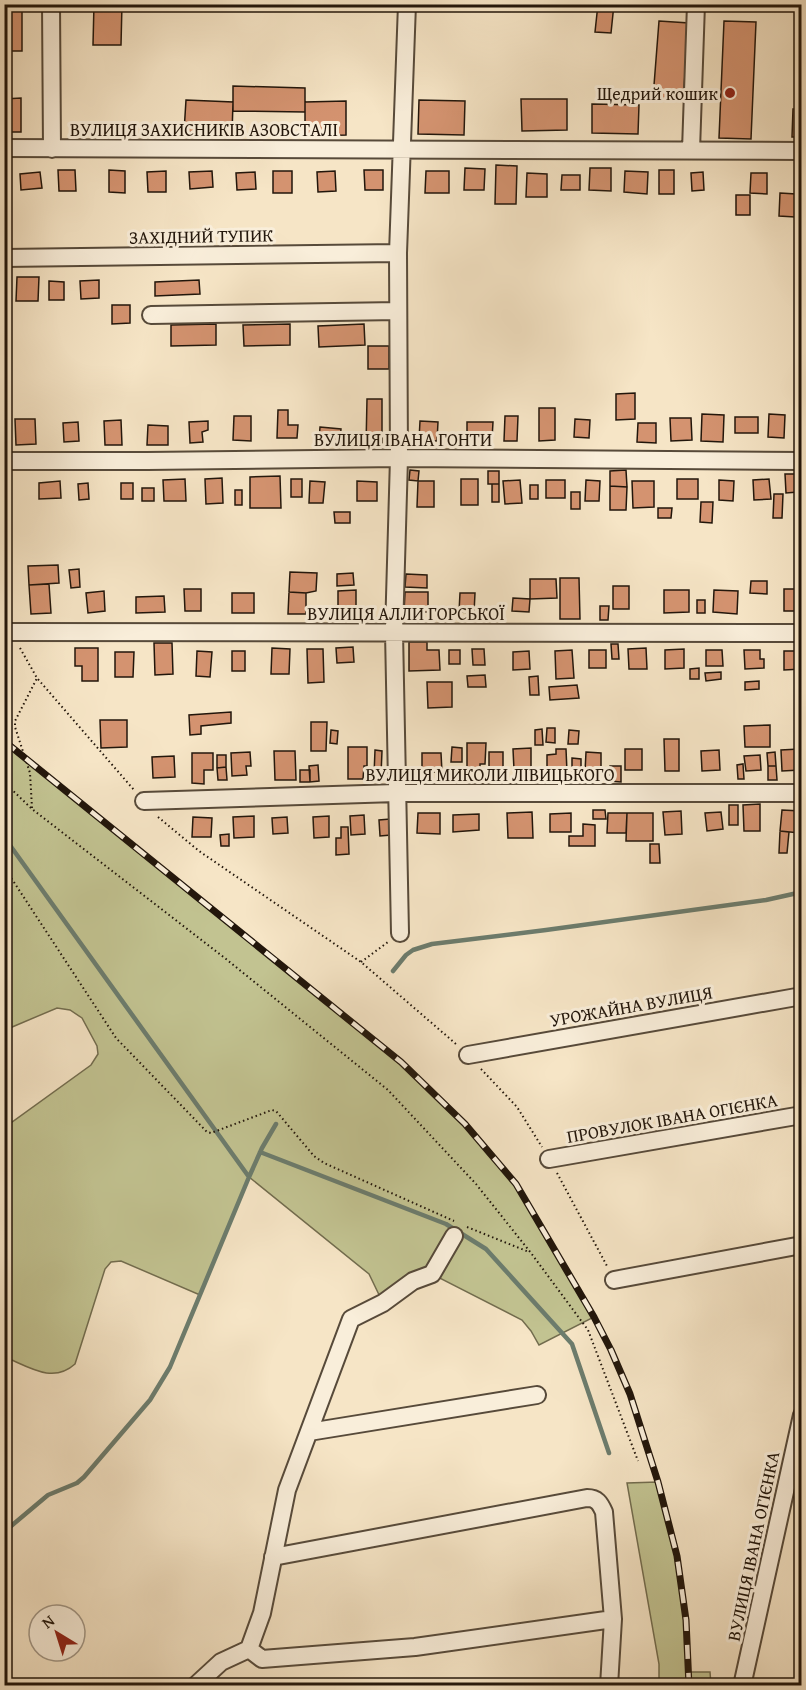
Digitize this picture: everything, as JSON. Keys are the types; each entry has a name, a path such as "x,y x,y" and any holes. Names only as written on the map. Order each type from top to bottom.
{"street":[{"path":"51,4 52,149"},
{"path":"400,933 394,632 399,458 398,253 407,4"},
{"path":"691,150 696,4"},
{"name":"ВУЛИЦЯ ЗАХИСНИКІВ АЗОВСТАЛІ","path":"4,148 801,151"},
{"name":"ЗАХІДНИЙ ТУПИК","path":"4,258 398,253"},
{"path":"151,315 398,311"},
{"name":"ВУЛИЦЯ ІВАНА ГОНТИ","path":"4,461 399,458 801,461"},
{"name":"ВУЛИЦЯ АЛЛИ ГОРСЬКОЇ","path":"11,632 801,633"},
{"name":"ВУЛИЦЯ МИКОЛИ ЛІВИЦЬКОГО","path":"144,801 396,793 801,793"},
{"name":"УРОЖАЙНА ВУЛИЦЯ","path":"468,1055 801,996"},
{"name":"ПРОВУЛОК ІВАНА ОГІЄНКА","path":"549,1159 801,1115"},
{"path":"195,1686 221,1662 249,1649 262,1613 287,1490 351,1319 383,1302 413,1281 432,1274 454,1236"},
{"path":"614,1280 801,1245"},
{"path":"309,1432 537,1395"},
{"name":"ВУЛИЦЯ ІВАНА ОГІЄНКА","path":"742,1686 801,1415"},
{"path":"273,1557 594,1498 604,1512 613,1619 609,1686"},
{"path":"249,1649 262,1659 416,1647 613,1619"}],"path":[{"path":"11,632 37,678 161,819 188,843 361,962 468,1055 517,1107 549,1159 614,1280"},
{"path":"32,809 30,773 16,734 15,721 37,678"},
{"path":"4,782 32,809 226,958 388,1090 477,1184 588,1330 638,1461"},
{"path":"4,867 116,1038 207,1132 211,1133 272,1110 276,1111 314,1156 324,1163 480,1233 531,1253"},
{"path":"361,962 400,933"}],"green space":[{"path":"5,741 352,1021 424,1083 465,1124 516,1184 594,1317 539,1345 522,1320 432,1274 383,1303 369,1274 249,1177 200,1295 121,1261 111,1262 105,1269 75,1364 67,1370 50,1373 32,1369 5,1357 4,1128 91,1065 98,1054 97,1046 82,1018 70,1010 57,1008 5,1030"},
{"path":"658,1482 679,1576 686,1624 689,1672 710,1672 711,1685 659,1685 659,1664 627,1483"}],"building":[{"path":"4,4 22,4 22,51 4,51"},
{"path":"94,4 122,4 121,45 93,45"},
{"path":"598,4 614,4 611,33 595,32"},
{"path":"659,21 689,23 683,100 653,98"},
{"path":"724,21 756,22 751,139 719,138"},
{"path":"233,86 305,88 305,112 233,111"},
{"path":"21,98 21,132 4,132 4,99"},
{"path":"521,99 567,99 567,130 522,131"},
{"path":"186,100 233,102 232,134 184,132"},
{"path":"419,100 465,101 464,135 418,134"},
{"path":"346,101 346,135 305,136 305,102"},
{"path":"592,104 639,105 638,134 592,133"},
{"path":"793,109 802,109 802,137 792,137"},
{"path":"496,165 517,166 516,204 495,204"},
{"path":"465,168 485,169 484,190 464,190"},
{"path":"590,168 611,168 611,191 589,190"},
{"path":"58,170 75,170 76,191 59,191"},
{"path":"109,170 125,171 125,193 109,192"},
{"path":"364,170 383,170 383,190 365,190"},
{"path":"659,170 674,170 674,194 659,194"},
{"path":"166,171 166,192 148,192 147,172"},
{"path":"212,171 213,187 190,189 189,172"},
{"path":"273,171 292,171 292,193 273,193"},
{"path":"335,171 336,191 318,192 317,172"},
{"path":"426,171 449,171 449,193 425,193"},
{"path":"625,171 648,172 647,194 624,192"},
{"path":"40,172 42,188 21,190 20,174"},
{"path":"255,172 256,189 237,190 236,173"},
{"path":"703,172 704,190 692,191 691,173"},
{"path":"527,173 547,174 547,197 526,197"},
{"path":"751,173 767,173 767,194 750,193"},
{"path":"562,175 580,175 580,190 561,190"},
{"path":"780,193 796,194 795,217 779,216"},
{"path":"736,195 750,195 750,215 736,215"},
{"path":"17,277 39,277 38,301 16,301"},
{"path":"99,280 99,298 81,299 80,281"},
{"path":"199,280 200,294 155,296 155,282"},
{"path":"49,281 64,282 64,300 49,300"},
{"path":"112,305 130,305 130,323 112,324"},
{"path":"216,324 216,345 171,346 171,325"},
{"path":"290,324 290,345 244,346 243,325"},
{"path":"364,324 365,345 319,347 318,326"},
{"path":"368,346 389,346 389,369 368,369"},
{"path":"635,393 635,419 616,420 616,394"},
{"path":"367,399 382,399 382,446 366,446"},
{"path":"539,408 555,408 555,440 539,441"},
{"path":"278,410 288,410 288,425 298,425 297,438 277,438"},
{"path":"702,414 724,415 723,442 701,441"},
{"path":"769,414 785,415 784,438 768,437"},
{"path":"234,416 251,416 251,441 233,440"},
{"path":"505,416 518,416 517,441 504,441"},
{"path":"735,417 758,417 758,433 735,433"},
{"path":"670,418 691,418 692,440 671,441"},
{"path":"15,419 35,419 36,444 16,445"},
{"path":"575,419 590,420 589,438 574,437"},
{"path":"121,420 122,445 105,445 104,421"},
{"path":"208,421 208,430 202,432 203,442 190,443 189,422"},
{"path":"420,421 438,422 437,441 419,440"},
{"path":"78,422 79,441 64,442 63,423"},
{"path":"467,422 493,422 492,439 467,439"},
{"path":"638,423 656,423 656,443 637,442"},
{"path":"148,425 168,426 168,445 147,445"},
{"path":"320,427 341,429 340,441 319,440"},
{"path":"410,470 419,471 418,481 409,480"},
{"path":"626,470 627,487 610,486 610,471"},
{"path":"488,471 499,471 499,484 488,484"},
{"path":"785,474 798,474 798,492 786,493"},
{"path":"280,476 281,508 250,508 250,477"},
{"path":"222,478 223,503 206,504 205,479"},
{"path":"185,479 186,501 164,501 163,480"},
{"path":"291,479 302,479 302,497 291,497"},
{"path":"461,479 478,479 478,505 461,505"},
{"path":"677,479 698,479 698,499 677,499"},
{"path":"769,479 771,499 754,500 753,480"},
{"path":"520,480 522,503 505,504 503,481"},
{"path":"546,480 565,480 565,498 546,498"},
{"path":"586,480 600,481 599,501 585,501"},
{"path":"719,480 734,481 733,501 719,500"},
{"path":"60,481 61,498 39,499 39,483"},
{"path":"310,481 325,482 323,503 309,503"},
{"path":"357,481 377,482 377,501 357,501"},
{"path":"418,481 434,481 434,507 417,507"},
{"path":"632,481 654,481 654,507 633,508"},
{"path":"88,483 89,499 79,500 78,484"},
{"path":"121,483 133,483 133,499 121,499"},
{"path":"492,484 499,484 499,502 492,502"},
{"path":"530,485 538,485 538,499 530,499"},
{"path":"610,486 627,487 626,510 610,510"},
{"path":"142,488 154,488 154,501 142,501"},
{"path":"235,490 242,490 242,505 235,505"},
{"path":"571,492 580,492 580,509 571,509"},
{"path":"774,494 783,494 782,518 773,518"},
{"path":"701,502 713,502 712,523 700,522"},
{"path":"658,508 672,508 671,518 658,518"},
{"path":"334,512 350,512 350,523 335,523"},
{"path":"58,565 59,583 29,585 28,566"},
{"path":"79,569 80,587 71,588 69,570"},
{"path":"290,572 317,573 316,591 289,592"},
{"path":"353,573 354,585 337,586 337,574"},
{"path":"406,574 427,575 427,588 405,587"},
{"path":"560,578 579,578 580,619 560,619"},
{"path":"530,579 556,579 557,598 530,599"},
{"path":"751,581 767,581 767,594 750,593"},
{"path":"49,584 51,613 31,614 29,585"},
{"path":"613,586 629,586 629,609 613,609"},
{"path":"184,589 201,589 201,611 185,611"},
{"path":"784,589 802,589 802,611 784,611"},
{"path":"356,590 356,611 338,611 338,591"},
{"path":"664,590 689,590 689,612 664,613"},
{"path":"714,590 738,591 737,614 713,612"},
{"path":"104,591 105,611 88,613 86,593"},
{"path":"289,592 306,593 306,614 288,614"},
{"path":"405,592 428,592 428,612 404,612"},
{"path":"232,593 254,593 254,613 232,613"},
{"path":"460,593 475,593 474,613 459,612"},
{"path":"164,596 165,612 136,613 136,597"},
{"path":"513,598 530,599 529,612 512,611"},
{"path":"697,600 705,600 705,613 697,613"},
{"path":"600,606 609,606 608,620 600,620"},
{"path":"409,642 427,642 427,650 439,650 440,670 409,671"},
{"path":"154,643 172,643 173,674 155,675"},
{"path":"611,644 618,644 619,659 612,659"},
{"path":"353,647 354,662 337,663 336,648"},
{"path":"75,648 98,648 98,681 82,681 82,666 75,666"},
{"path":"272,648 290,649 289,674 271,674"},
{"path":"646,648 647,669 629,669 628,649"},
{"path":"307,649 323,649 324,682 308,683"},
{"path":"472,649 484,649 485,665 473,665"},
{"path":"684,649 684,668 665,669 665,650"},
{"path":"449,650 460,650 460,664 449,664"},
{"path":"572,650 574,678 556,679 555,651"},
{"path":"589,650 606,650 606,668 589,668"},
{"path":"706,650 722,650 723,666 706,666"},
{"path":"744,650 760,650 760,659 764,659 764,668 745,669"},
{"path":"197,651 212,652 210,677 196,676"},
{"path":"232,651 245,651 245,671 232,671"},
{"path":"529,651 530,669 513,670 513,652"},
{"path":"784,651 802,651 802,669 784,670"},
{"path":"115,652 134,652 133,677 115,677"},
{"path":"699,668 699,679 690,679 690,669"},
{"path":"721,672 721,679 706,681 705,673"},
{"path":"485,675 486,687 468,687 467,676"},
{"path":"538,676 539,695 530,695 529,677"},
{"path":"759,681 759,689 745,690 745,682"},
{"path":"427,682 452,682 452,707 428,708"},
{"path":"577,685 579,698 550,700 549,687"},
{"path":"231,712 231,723 201,726 201,734 190,735 189,715"},
{"path":"100,720 127,720 127,747 101,748"},
{"path":"311,722 327,722 326,751 311,751"},
{"path":"770,725 770,747 745,747 744,726"},
{"path":"547,728 555,728 555,743 546,742"},
{"path":"542,729 543,745 535,745 535,730"},
{"path":"331,730 338,731 337,744 330,743"},
{"path":"569,730 579,731 578,744 568,744"},
{"path":"664,739 679,739 679,771 665,771"},
{"path":"467,743 486,743 485,764 480,764 480,769 467,769"},
{"path":"348,747 367,747 367,766 364,766 363,779 348,779"},
{"path":"452,747 462,748 462,762 451,762"},
{"path":"531,748 531,770 514,770 513,749"},
{"path":"556,749 566,749 567,772 547,773 547,755 556,754"},
{"path":"625,749 642,749 642,770 625,770"},
{"path":"799,749 800,770 782,771 781,750"},
{"path":"375,750 382,751 381,775 374,775"},
{"path":"719,750 720,770 702,771 701,751"},
{"path":"274,751 295,751 296,780 275,780"},
{"path":"250,752 251,766 246,766 247,775 232,776 231,753"},
{"path":"489,752 503,752 503,770 489,770"},
{"path":"586,752 601,753 601,772 585,772"},
{"path":"775,752 776,766 768,766 767,753"},
{"path":"192,753 213,753 213,770 204,770 204,784 192,783"},
{"path":"422,753 441,753 442,772 422,772"},
{"path":"217,755 226,755 226,767 217,768"},
{"path":"760,755 761,770 746,771 744,756"},
{"path":"174,756 175,777 153,778 152,757"},
{"path":"572,758 581,759 581,771 572,771"},
{"path":"743,764 744,779 738,779 737,765"},
{"path":"318,765 319,781 310,782 309,766"},
{"path":"610,766 621,766 621,782 609,781"},
{"path":"768,766 776,766 777,780 768,780"},
{"path":"226,767 227,780 218,780 217,768"},
{"path":"300,770 310,770 310,782 300,782"},
{"path":"760,804 760,831 744,831 743,805"},
{"path":"729,805 738,805 738,825 729,825"},
{"path":"593,810 605,810 606,819 593,819"},
{"path":"782,810 801,811 800,833 780,831"},
{"path":"681,811 682,834 665,835 663,812"},
{"path":"532,812 533,838 508,838 507,813"},
{"path":"721,812 723,829 707,831 705,813"},
{"path":"418,813 440,813 440,834 417,833"},
{"path":"571,813 571,832 550,832 550,814"},
{"path":"608,813 627,813 626,833 607,833"},
{"path":"627,813 653,813 653,841 626,841"},
{"path":"479,814 479,830 453,832 453,815"},
{"path":"364,815 365,834 351,835 350,816"},
{"path":"254,816 254,837 234,838 233,817"},
{"path":"329,816 329,837 314,838 313,817"},
{"path":"193,817 212,818 211,837 192,837"},
{"path":"287,817 288,833 273,834 272,818"},
{"path":"390,819 391,835 380,836 379,820"},
{"path":"583,824 595,825 595,846 569,846 569,836 583,836"},
{"path":"341,827 348,827 349,854 336,855 336,838 341,838"},
{"path":"780,831 789,832 787,853 779,853"},
{"path":"229,834 229,846 221,846 220,835"},
{"path":"650,844 659,844 660,863 650,863"}],"waterway":[{"path":"4,837 249,1177"},
{"path":"393,971 413,950 432,944 766,900 802,892"},
{"path":"4,1532 48,1495 77,1483 84,1477 150,1400 170,1367 249,1177 276,1124"},
{"path":"260,1152 446,1224 486,1249 572,1344 609,1453"}],"railway":[{"path":"4,741 401,1062 465,1124 516,1184 594,1317 630,1394 658,1482 677,1556 686,1620 689,1686"}],"place":[{"name":"Щедрий кошик","path":"730,93"}]}
